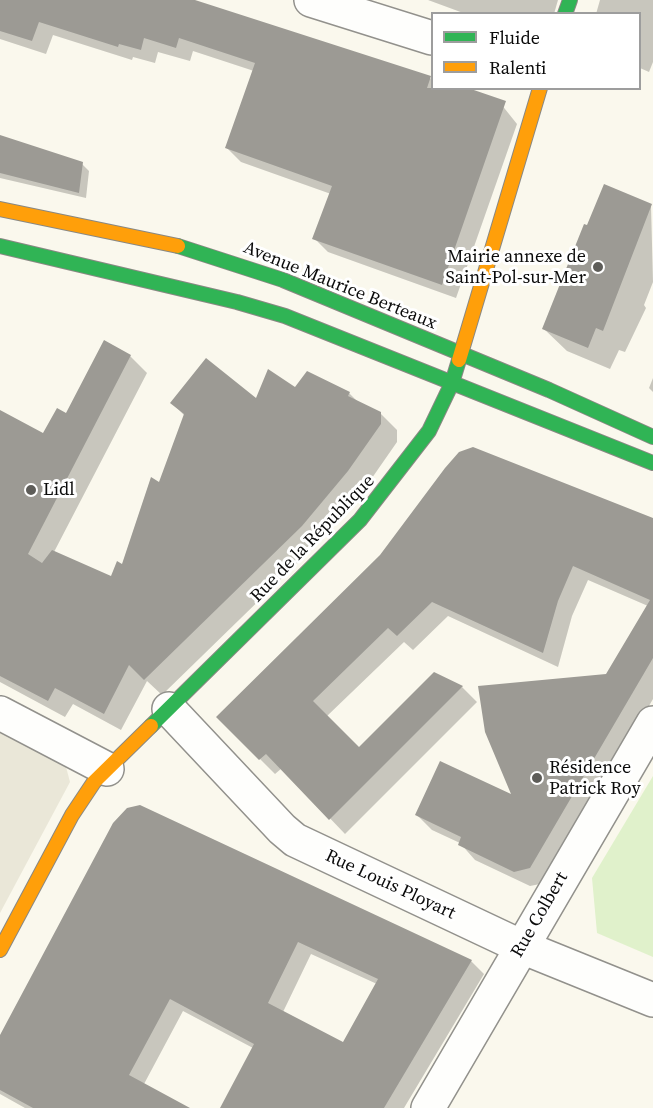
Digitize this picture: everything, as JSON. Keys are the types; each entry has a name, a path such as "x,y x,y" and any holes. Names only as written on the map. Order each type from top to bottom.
{"street":[{"path":"311,0 431,38"},
{"name":"Rue de la République","path":"0,950 79,803 107,769 374,505 429,431 452,383 539,90"},
{"name":"Avenue Maurice Berteaux","path":"0,209 136,234 218,258 319,294 653,437"},
{"path":"0,246 262,309 653,463"},
{"name":"Rue Louis Ployart","path":"169,709 282,829 296,840 522,947 653,1000"},
{"path":"0,713 107,769"},
{"name":"Rue Colbert","path":"428,1108 653,723"}],"green space":[{"path":"653,776 653,957 597,933 592,878"}],"shaded area":[{"path":"0,729 65,763 70,782 0,913"}],"building":[{"path":"0,0 195,0 431,76 427,88 431,90 474,90 506,101 442,285 312,239 332,186 225,148 255,63 179,38 176,48 144,38 141,50 119,44 118,47 39,22 32,41 0,31"},
{"path":"0,135 83,162 79,193 0,173"},
{"name":"Mairie annexe de Saint-Pol-sur-Mer","path":"604,184 652,204 603,331 596,328 588,348 542,329 584,224 587,225"},
{"path":"104,340 131,355 28,554 42,563 52,550 111,576 117,561 122,564 151,477 159,482 184,414 170,403 206,358 256,398 268,369 295,387 307,371 350,392 348,396 381,412 381,424 348,471 302,526 144,680 129,665 104,714 55,688 48,701 0,676 0,410 43,433 57,408 66,413"},
{"path":"473,447 653,518 653,658 530,868 514,872 458,845 461,837 415,815 440,761 511,794 485,732 478,686 606,674 650,600 573,566 558,601 543,653 432,602 397,636 388,628 313,701 359,747 434,672 463,686 329,820 266,754 259,760 216,717 380,555 445,468 459,452"},
{"path":"140,805 472,960 384,1108 220,1108 254,1044 170,999 129,1075 190,1108 33,1108 0,1090 0,1035 113,823 127,808","holes":["298,942 378,979 343,1042 268,1003"]}],"traffic: fast":[{"path":"566,12 570,0"},
{"path":"0,246 237,302 285,316 653,463"},
{"path":"178,246 283,280 549,390 653,437"},
{"path":"151,726 360,520 429,431 452,383 459,360"}],"traffic: slow":[{"path":"459,360 539,90"},
{"path":"0,209 178,246"},
{"path":"0,950 72,815 94,782 151,726"}],"place":[{"name":"Mairie annexe de Saint-Pol-sur-Mer","path":"598,267"},
{"name":"Lidl","path":"31,490"},
{"name":"Résidence Patrick Roy","path":"537,778"}]}
